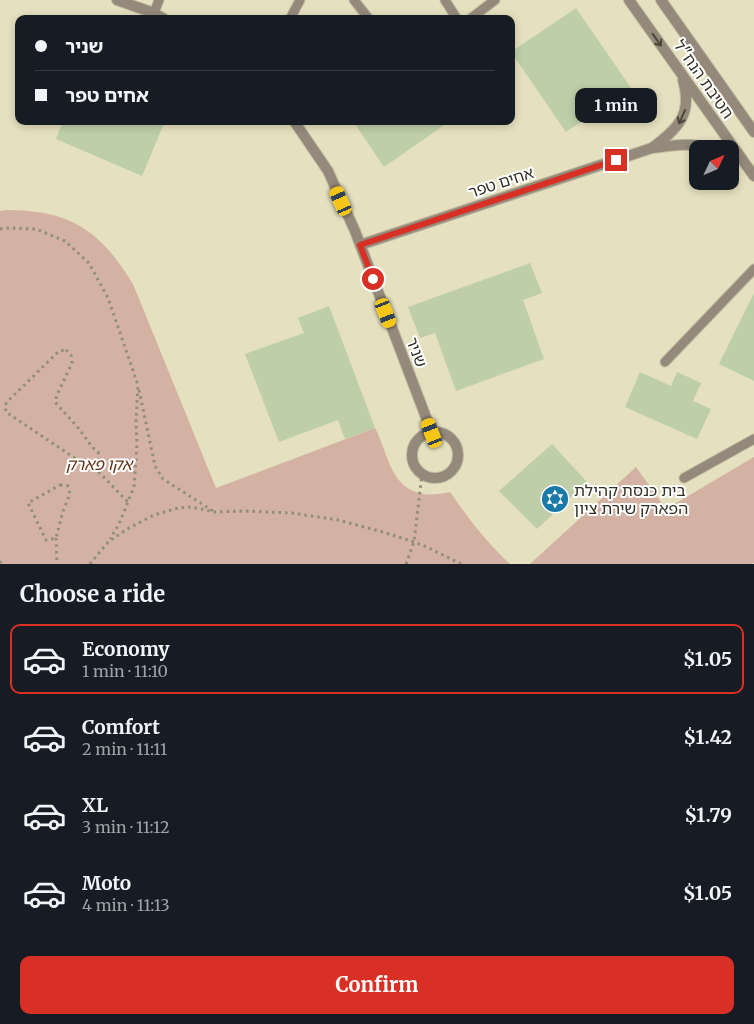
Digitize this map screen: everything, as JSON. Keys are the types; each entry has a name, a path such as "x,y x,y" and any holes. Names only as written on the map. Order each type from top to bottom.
{"street":[{"path":"117,0 157,15"},
{"name":"חטיבת הנח\"ל","path":"629,0 752,174"},
{"name":"חטיבת הנח\"ל","path":"664,1 754,132"},
{"path":"652,148 670,135 680,122 686,107 686,92 682,74"},
{"name":"שניר","path":"297,125 328,171 360,245 432,433"},
{"path":"652,148 689,145"},
{"name":"אחים טפר","path":"360,245 652,148"},
{"path":"739,164 752,174"},
{"path":"432,433 442,434 452,440 458,453 457,463 451,472 442,477 432,478 422,474 414,462 414,448 417,442 422,437 432,433"}],"lane":[{"path":"154,13 159,0"},
{"path":"292,15 300,0"},
{"path":"354,0 366,15"},
{"path":"445,0 454,15"},
{"path":"475,15 496,0"},
{"path":"664,362 754,270"},
{"path":"684,478 754,438"}],"path":[{"path":"0,229 36,229 65,241 90,263 108,298 138,385 155,466 163,479 215,512"},
{"path":"94,467 100,459 98,452 55,402 56,395 72,363 71,355 66,350 59,351 8,401 5,405 6,412 88,467 94,467 128,502"},
{"path":"90,564 109,542 119,524 134,487 138,385"},
{"path":"406,564 414,542 422,474"},
{"path":"56,538 46,540 28,504 60,486 68,486 70,494 63,510 56,538 57,564"},
{"path":"109,542 129,528 154,515 178,508 191,507 215,512 292,513 338,520 383,532 427,547 461,564"}],"green space":[{"name":"אקו פארק","path":"0,211 48,214 66,219 95,237 121,265 133,284 216,488 375,428 395,475 402,483 409,489 423,494 450,492 493,548 510,564 0,564"},
{"path":"754,457 754,563 752,564 530,564 636,467 666,509"}],"building":[{"path":"576,8 631,88 566,132 515,58 515,49"},
{"path":"61,125 163,125 142,176 56,139"},
{"path":"356,125 444,125 384,167"},
{"path":"530,263 542,293 523,300 544,359 456,391 435,333 420,338 408,307"},
{"path":"754,293 754,381 719,364"},
{"path":"329,306 375,428 345,439 338,420 279,442 245,354 304,333 298,318"},
{"path":"640,372 671,386 677,372 701,383 693,401 711,409 697,439 625,407"},
{"path":"552,444 587,482 537,529 499,491"}],"place":[{"name":"בית כנסת קהילת הפארק שירת ציון","path":"555,499"}],"route":[{"path":"373,279 360,245 616,160"}]}
